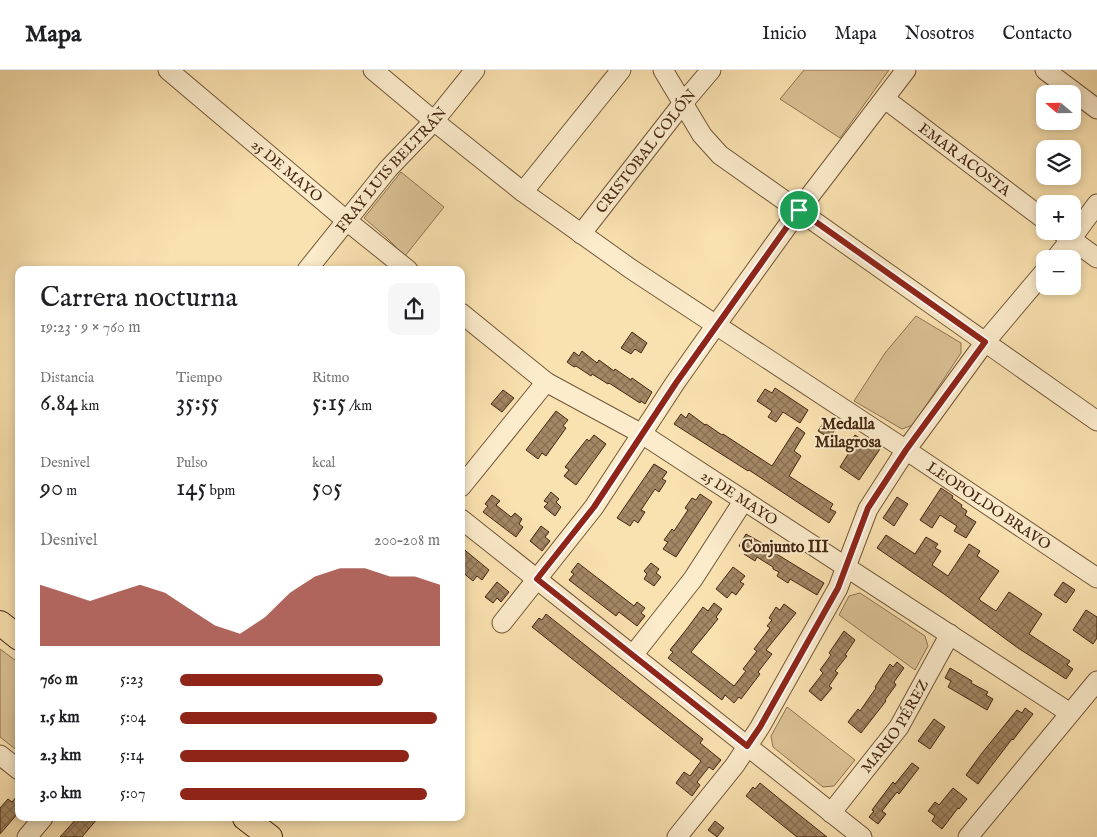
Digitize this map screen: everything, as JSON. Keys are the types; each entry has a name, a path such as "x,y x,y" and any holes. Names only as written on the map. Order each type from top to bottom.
{"main road":[{"path":"0,623 15,635"},
{"path":"249,821 270,837"}],"street":[{"name":"25 DE MAYO","path":"168,70 403,266"},
{"name":"LEOPOLDO BRAVO","path":"373,70 523,192 581,234 1097,578"},
{"name":"FRAY LUIS BELTRÁN","path":"310,266 388,169 434,120 475,70"},
{"path":"523,192 621,70"},
{"path":"663,70 702,136 720,155 1097,421"},
{"name":"CRISTOBAL COLÓN","path":"581,234 710,70"},
{"path":"502,623 594,507 716,325 799,210 906,70"},
{"path":"1046,70 1097,109"},
{"name":"EMAR ACOSTA","path":"885,99 1036,213"},
{"path":"1081,220 1097,204"},
{"path":"1073,240 1097,258"},
{"path":"681,836 735,765 760,727 838,588 868,508 906,450 985,342 1036,282"},
{"name":"25 DE MAYO","path":"465,316 546,382 642,434 1070,713"},
{"path":"465,482 546,382"},
{"path":"632,655 693,579 744,500"},
{"path":"465,522 862,837"},
{"name":"MARIO PÉREZ","path":"831,812 899,727 950,634"},
{"path":"968,837 1097,681"},
{"path":"0,755 15,767"},
{"path":"27,837 40,821"}],"shaded area":[{"path":"804,70 889,70 840,138 780,99"},
{"path":"401,172 444,207 405,256 364,218"},
{"path":"916,316 961,343 961,353 913,425 902,429 854,401 885,353"},
{"path":"860,593 925,636 928,646 915,670 839,615 849,596"},
{"path":"0,649 15,660 15,749 0,737"},
{"path":"787,707 855,760 834,786 823,787 773,747 771,736"}],"building":[{"path":"632,332 647,343 641,353 635,349 631,354 621,348"},
{"path":"582,351 597,363 599,360 614,371 615,369 631,380 632,378 652,392 645,404 567,362 574,352 579,356"},
{"path":"775,388 808,410 800,423 783,412 776,422 768,417 772,411 757,401 765,389 772,393"},
{"path":"503,390 514,398 502,412 491,404"},
{"path":"556,411 568,420 563,426 566,428 546,456 542,453 538,459 526,450"},
{"path":"689,413 705,425 723,434 772,466 797,427 805,433 794,451 801,456 789,476 833,504 830,509 836,512 829,523 749,470 674,424 681,414 686,418"},
{"path":"825,420 837,427 829,438 818,431"},
{"path":"594,435 606,444 576,485 564,476 569,470 565,467 587,439 589,441"},
{"path":"855,435 865,441 866,439 880,449 859,480 840,467 850,451 845,449"},
{"path":"654,464 667,472 662,479 666,481 659,492 655,489 641,510 645,512 638,523 634,520 630,526 617,518"},
{"path":"941,488 962,505 961,507 967,511 965,515 976,522 966,538 954,531 957,526 940,515 932,528 920,520"},
{"path":"551,492 559,499 556,502 561,507 555,516 544,507 548,503 544,501"},
{"path":"700,494 712,502 676,557 663,549 668,542 664,540 672,529 674,531 688,510 685,508 692,498 696,500"},
{"path":"492,495 500,501 496,505 511,517 515,513 522,519 519,524 523,527 516,537 483,512 488,506 485,504"},
{"path":"897,497 908,504 894,526 883,518"},
{"path":"541,526 549,532 545,537 550,541 542,551 530,541"},
{"path":"746,534 824,583 817,595 790,579 788,583 777,576 779,572 757,557 755,561 744,554 746,550 739,546"},
{"path":"886,535 915,554 926,537 938,544 935,548 941,551 932,565 948,576 969,544 980,551 977,556 999,571 979,599 996,611 1009,592 1042,614 1029,634 1070,661 1067,665 1073,669 1066,679 1018,648 877,548"},
{"path":"465,550 489,570 482,580 477,576 473,581 465,574"},
{"path":"578,563 634,606 637,602 645,608 641,613 645,616 637,626 619,612 616,616 569,580 574,574 571,572"},
{"path":"651,563 659,569 656,573 661,577 654,586 644,579 647,574 644,571"},
{"path":"733,567 745,576 740,582 744,584 736,595 732,592 727,598 716,589"},
{"path":"497,582 509,592 501,602 497,598 493,603 485,597"},
{"path":"1063,582 1075,590 1066,603 1054,595"},
{"path":"714,603 722,609 716,617 718,619 691,652 734,686 746,671 743,669 757,651 754,649 770,628 767,626 772,620 769,618 776,607 780,610 784,604 796,613 766,650 772,654 758,672 760,674 741,699 739,697 734,703 725,695 722,700 668,658 673,652 670,650 703,607 708,611"},
{"path":"1086,610 1097,617 1097,638 1093,644 1073,630"},
{"path":"546,614 703,739 700,743 721,760 713,770 709,767 697,782 700,785 692,796 676,783 684,772 690,776 701,761 532,627 539,618 542,620"},
{"path":"844,631 855,640 845,655 847,656 835,671 838,673 829,686 832,688 821,701 809,691 823,673 820,670 831,655 829,653"},
{"path":"897,662 904,668 894,682 896,685 861,733 848,722 858,709 860,711 890,664 893,667"},
{"path":"950,668 988,692 986,695 993,699 987,710 948,687 951,681 945,678"},
{"path":"1025,708 1033,714 978,784 966,775 1017,710 1022,713"},
{"path":"934,719 945,727 930,749 918,741"},
{"path":"912,763 919,768 899,794 897,792 882,811 886,814 878,824 869,817 874,811 872,810 893,782 895,784"},
{"path":"760,783 827,837 797,837 746,796 753,787 755,789"},
{"path":"953,788 967,799 942,829 932,821 935,816 928,811 935,802 939,805"},
{"path":"8,799 12,802 15,799 15,817 0,834 0,808"},
{"path":"74,821 95,821 82,837 60,837"},
{"path":"715,821 724,828 717,837 708,830"}],"district":[{"name":"Medalla Milagrosa","path":"848,432"},
{"name":"Conjunto III","path":"785,546"}],"route":[{"path":"799,210 985,342 906,450 868,508 838,588 760,727 747,746 537,579 594,507 716,325 799,210"}]}
